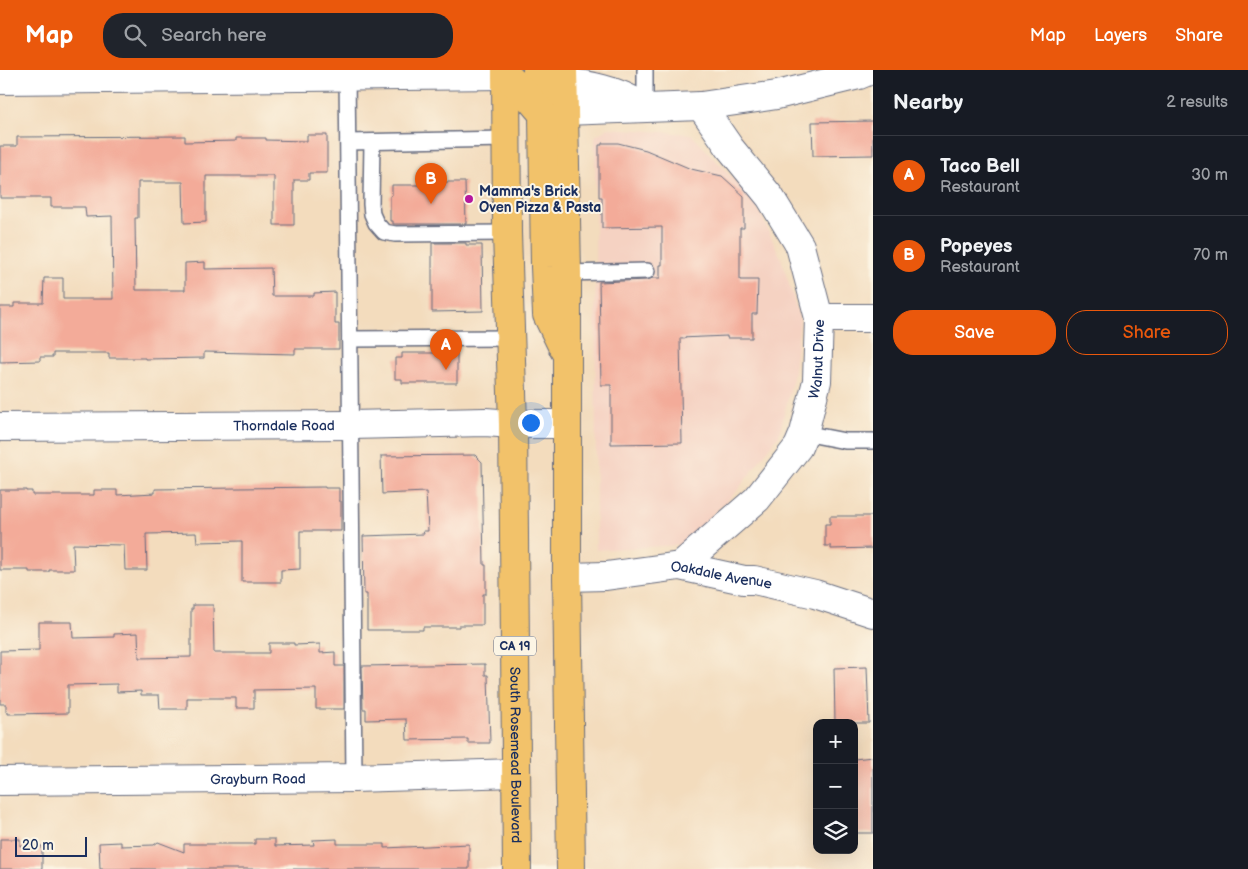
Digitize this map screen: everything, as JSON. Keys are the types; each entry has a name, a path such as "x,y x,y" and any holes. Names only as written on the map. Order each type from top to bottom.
{"main road":[{"path":"537,70 564,111"},
{"path":"506,73 543,114 547,315 567,357"},
{"name":"South Rosemead Boulevard","path":"506,73 508,233 512,338 517,869"},
{"path":"562,76 567,280 567,577 572,869"}],"street":[{"path":"564,111 701,106 777,95 810,78 859,75 871,70"},
{"path":"0,80 506,73"},
{"path":"562,76 630,98 645,108"},
{"name":"Walnut Drive","path":"680,566 757,500 798,447 804,433 817,381 819,318 800,246 770,197 730,148 701,106"},
{"path":"819,318 873,318"},
{"name":"Thorndale Road","path":"0,427 351,425 485,422 567,424"},
{"name":"Oakdale Avenue","path":"567,577 606,576 680,566 815,594 873,613"},
{"name":"Grayburn Road","path":"0,781 354,778 516,773"}],"lane":[{"path":"645,70 645,108"},
{"path":"347,74 354,778"},
{"path":"348,142 507,139"},
{"path":"372,142 372,214 376,223 384,232 395,234 508,233"},
{"path":"567,280 647,271"},
{"path":"350,339 512,338"},
{"path":"804,433 845,442 873,441"}],"shaded area":[{"path":"609,128 691,134 755,202 781,258 800,320 793,378 779,435 737,491 682,545 596,550 595,136"}],"building":[{"path":"873,121 873,155 813,156 812,122"},
{"path":"307,135 327,135 327,173 309,173 309,180 294,180 294,225 274,225 274,176 206,176 206,222 184,223 183,182 138,182 138,218 135,218 136,290 185,290 185,263 205,262 205,269 271,268 272,296 314,296 314,293 335,292 335,324 339,324 339,349 295,349 295,354 204,352 204,358 145,359 109,358 109,353 53,353 53,357 40,357 40,361 0,362 0,307 14,307 14,303 43,303 44,278 63,278 63,299 113,299 112,216 86,217 85,207 51,207 51,198 0,198 0,146 17,146 17,137 185,136 185,142 236,141 236,138 307,141"},
{"path":"602,143 618,143 646,150 691,169 722,176 744,196 744,228 740,228 740,280 758,280 757,314 752,314 752,338 727,338 727,336 680,338 682,443 611,444 611,385 601,385 599,282 660,278 662,227 602,228 602,197 599,197 599,145 602,145"},
{"path":"430,182 465,182 466,224 393,224 393,221 390,221 392,185 430,185"},
{"path":"432,243 482,245 483,311 432,312"},
{"path":"402,353 457,353 457,383 402,383 402,379 395,379 395,358 402,358"},
{"path":"475,455 482,462 484,565 486,565 486,594 483,594 483,625 423,627 423,630 367,630 367,594 364,594 363,536 424,534 423,531 428,531 426,492 382,494 381,456"},
{"path":"339,488 341,531 300,531 300,569 281,570 281,582 242,582 242,541 197,542 196,533 146,534 147,570 125,570 124,545 73,544 74,570 29,572 29,570 0,570 0,490 26,490 32,491 32,495 94,495 94,490 117,490 117,495 155,493 155,489"},
{"path":"830,516 873,516 873,548 831,549 831,546 825,546 825,524 830,524"},
{"path":"193,605 213,605 214,653 269,653 269,643 294,643 294,645 320,644 320,653 335,652 335,666 344,666 344,709 316,709 316,689 254,690 254,708 236,708 236,698 187,698 187,709 160,709 159,695 141,695 141,691 117,692 117,684 68,685 68,713 8,714 6,712 6,704 0,704 0,651 39,650 39,622 72,622 73,638 114,637 114,634 138,633 139,658 191,657 191,609 193,609"},
{"path":"485,664 485,675 488,675 490,743 468,743 468,739 407,740 406,719 366,720 366,709 363,709 362,666"},
{"path":"867,667 869,723 858,723 858,719 835,719 834,668"},
{"path":"873,757 873,833 858,833 858,759"},
{"path":"0,839 20,839 20,846 42,846 42,869 0,869"},
{"path":"255,839 275,839 275,846 314,845 313,840 337,839 337,844 385,844 385,848 469,844 469,869 100,869 99,843 121,842 121,846 154,845 158,842 184,852 184,844 255,844"}],"place":[{"name":"Mamma's Brick Oven Pizza & Pasta","path":"469,199"},
{"name":"Popeyes","path":"431,204"},
{"name":"Taco Bell","path":"446,370"}]}
